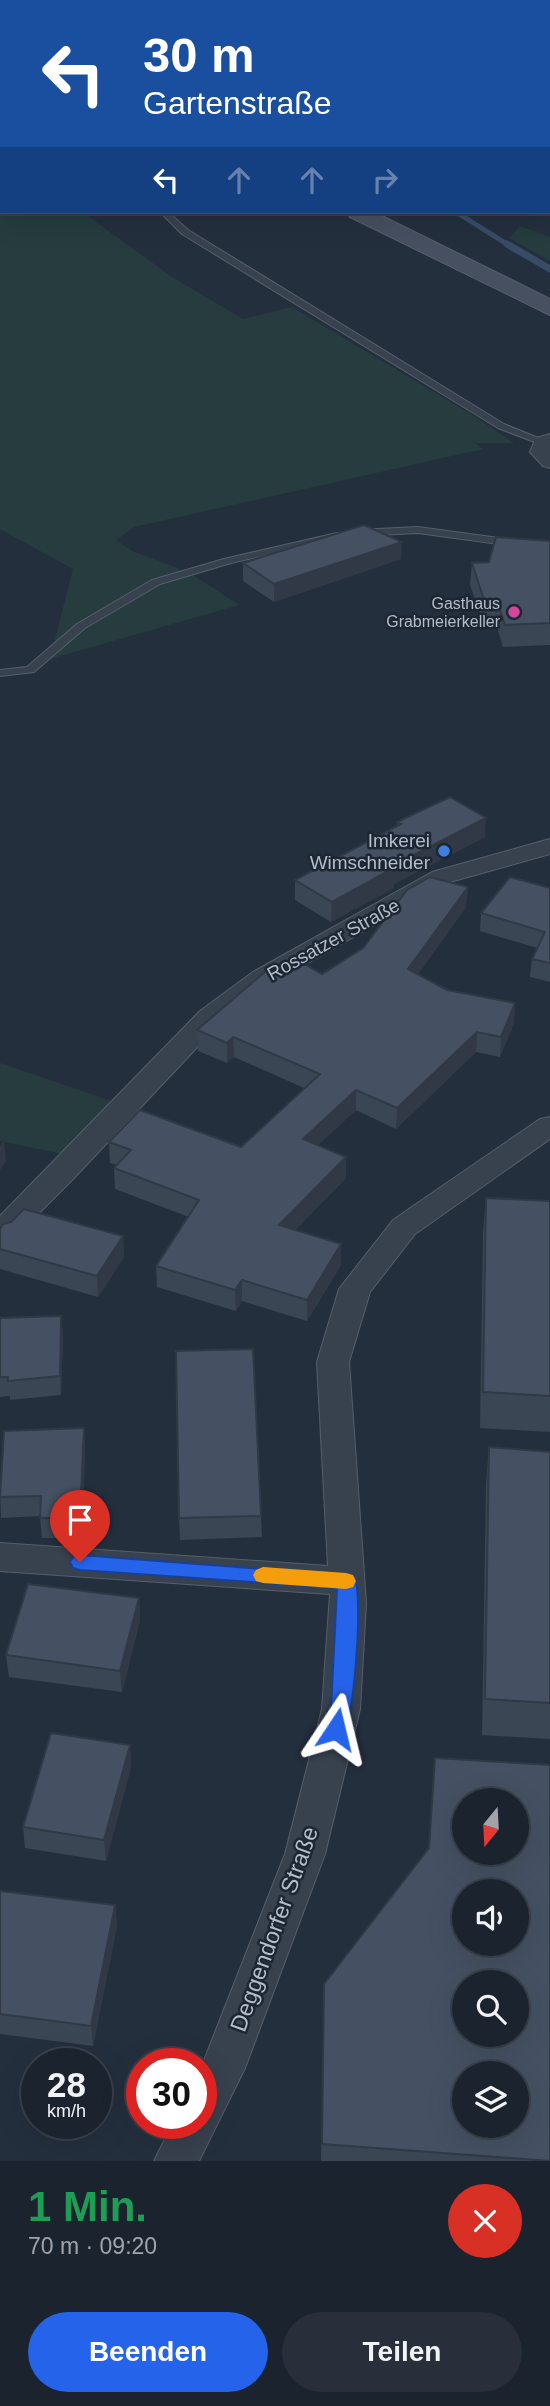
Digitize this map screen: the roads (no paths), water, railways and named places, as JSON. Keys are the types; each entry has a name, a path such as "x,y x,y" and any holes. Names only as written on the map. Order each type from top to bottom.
{"main road":[{"path":"362,214 550,308"}],"street":[{"path":"547,441 539,452 550,462"},
{"name":"Rossatzer Straße","path":"0,1234 63,1172 210,1017 262,978 441,877 550,846"},
{"name":"Deggendorfer Straße","path":"217,2080 305,1854 341,1709 348,1603 333,1362 355,1289 404,1227 472,1177 550,1126"},
{"path":"0,1557 347,1581"},
{"path":"176,2161 188,2139"}],"lane":[{"path":"166,214 185,232 501,426 547,441"},
{"path":"0,675 30,670 81,626 156,582 327,537 374,530 418,530 550,548"}],"waterway":[{"path":"459,214 510,246"},
{"path":"507,244 550,269"}],"place":[{"name":"Gasthaus Grabmeierkeller","path":"514,612"},
{"name":"Imkerei Wimschneider","path":"444,851"}]}
